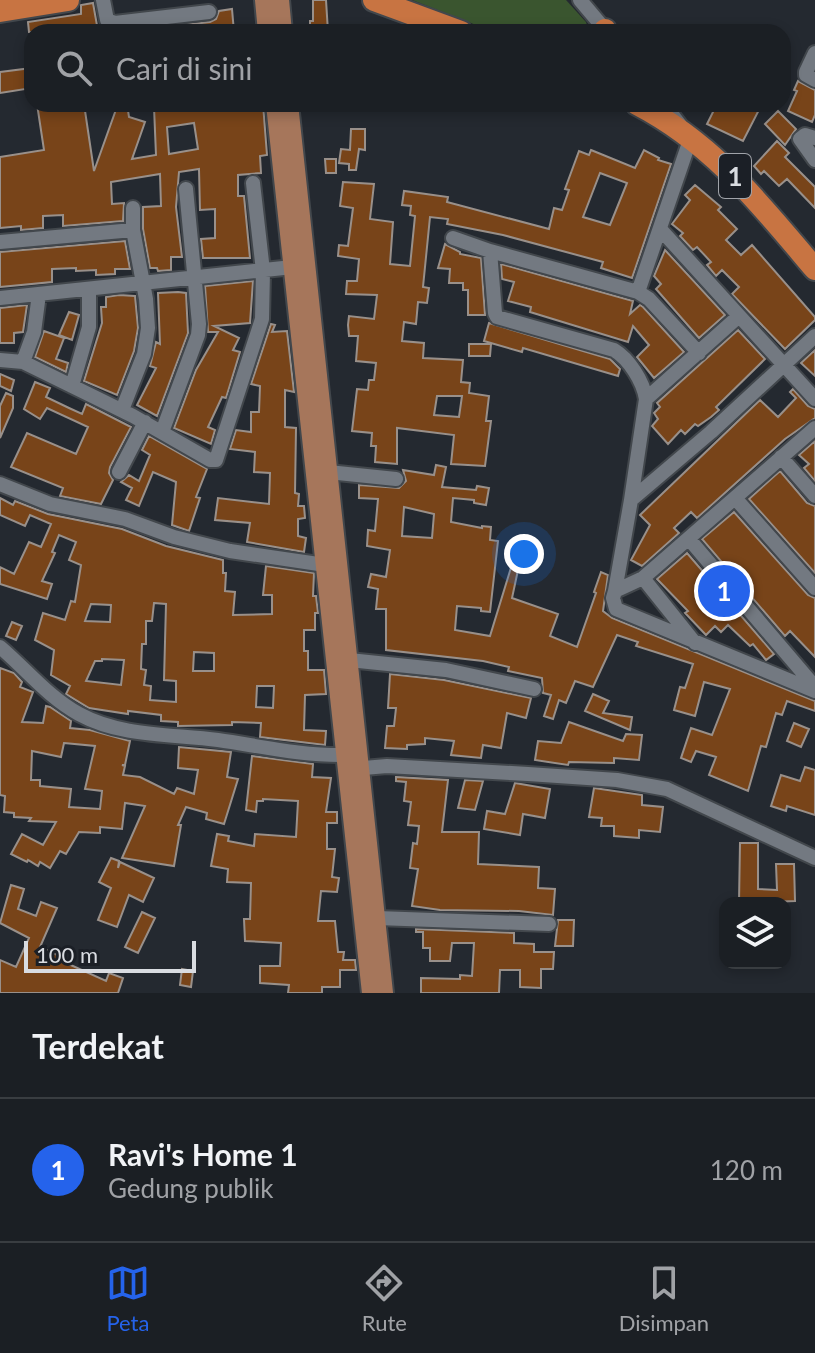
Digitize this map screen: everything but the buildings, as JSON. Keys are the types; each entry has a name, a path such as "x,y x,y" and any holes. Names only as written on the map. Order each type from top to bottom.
{"highway":[{"path":"0,11 68,0"},
{"path":"374,0 439,24"},
{"name":"1","path":"650,112 690,136 747,188 815,269"}],"main road":[{"path":"264,0 266,24"},
{"path":"280,0 282,24"},
{"path":"275,112 283,269 349,660 371,993"},
{"path":"289,112 283,269 328,472 332,566 384,993"}],"street":[{"path":"103,0 107,20 115,23 209,12"},
{"path":"580,0 600,24"},
{"path":"815,53 806,72 815,80"},
{"path":"638,292 690,136 670,112"},
{"path":"815,138 805,135 800,139 815,160"},
{"path":"0,360 23,362 145,422 210,460 218,459 262,319 283,269 253,183"},
{"path":"162,432 198,335 196,277 186,189"},
{"path":"122,410 144,354 148,328 146,299 133,230 133,208"},
{"path":"0,242 133,230"},
{"path":"661,230 815,399"},
{"path":"453,238 638,292 649,299 699,353"},
{"path":"490,251 497,317 614,350 621,354 641,382 646,399 613,598 616,609 815,689"},
{"path":"0,298 283,269"},
{"path":"72,386 89,327 89,290"},
{"path":"23,362 34,332 39,294"},
{"path":"646,399 739,316"},
{"path":"631,500 711,432 815,336"},
{"path":"119,472 145,422"},
{"path":"615,591 643,578 815,428"},
{"path":"781,457 815,496"},
{"path":"328,472 396,479"},
{"path":"0,484 50,504 125,519 174,537 230,551 332,566"},
{"path":"735,498 815,588"},
{"path":"689,539 815,689"},
{"path":"643,578 695,643"},
{"path":"0,647 50,696 82,716 110,726 141,733 217,740 356,765 645,784 667,789 815,858"},
{"path":"349,660 446,670 534,689"},
{"path":"377,918 549,924"}],"green space":[{"path":"412,0 566,0 587,24 474,24"}],"place":[{"name":"Ravi's Home 1","path":"724,591"}]}
